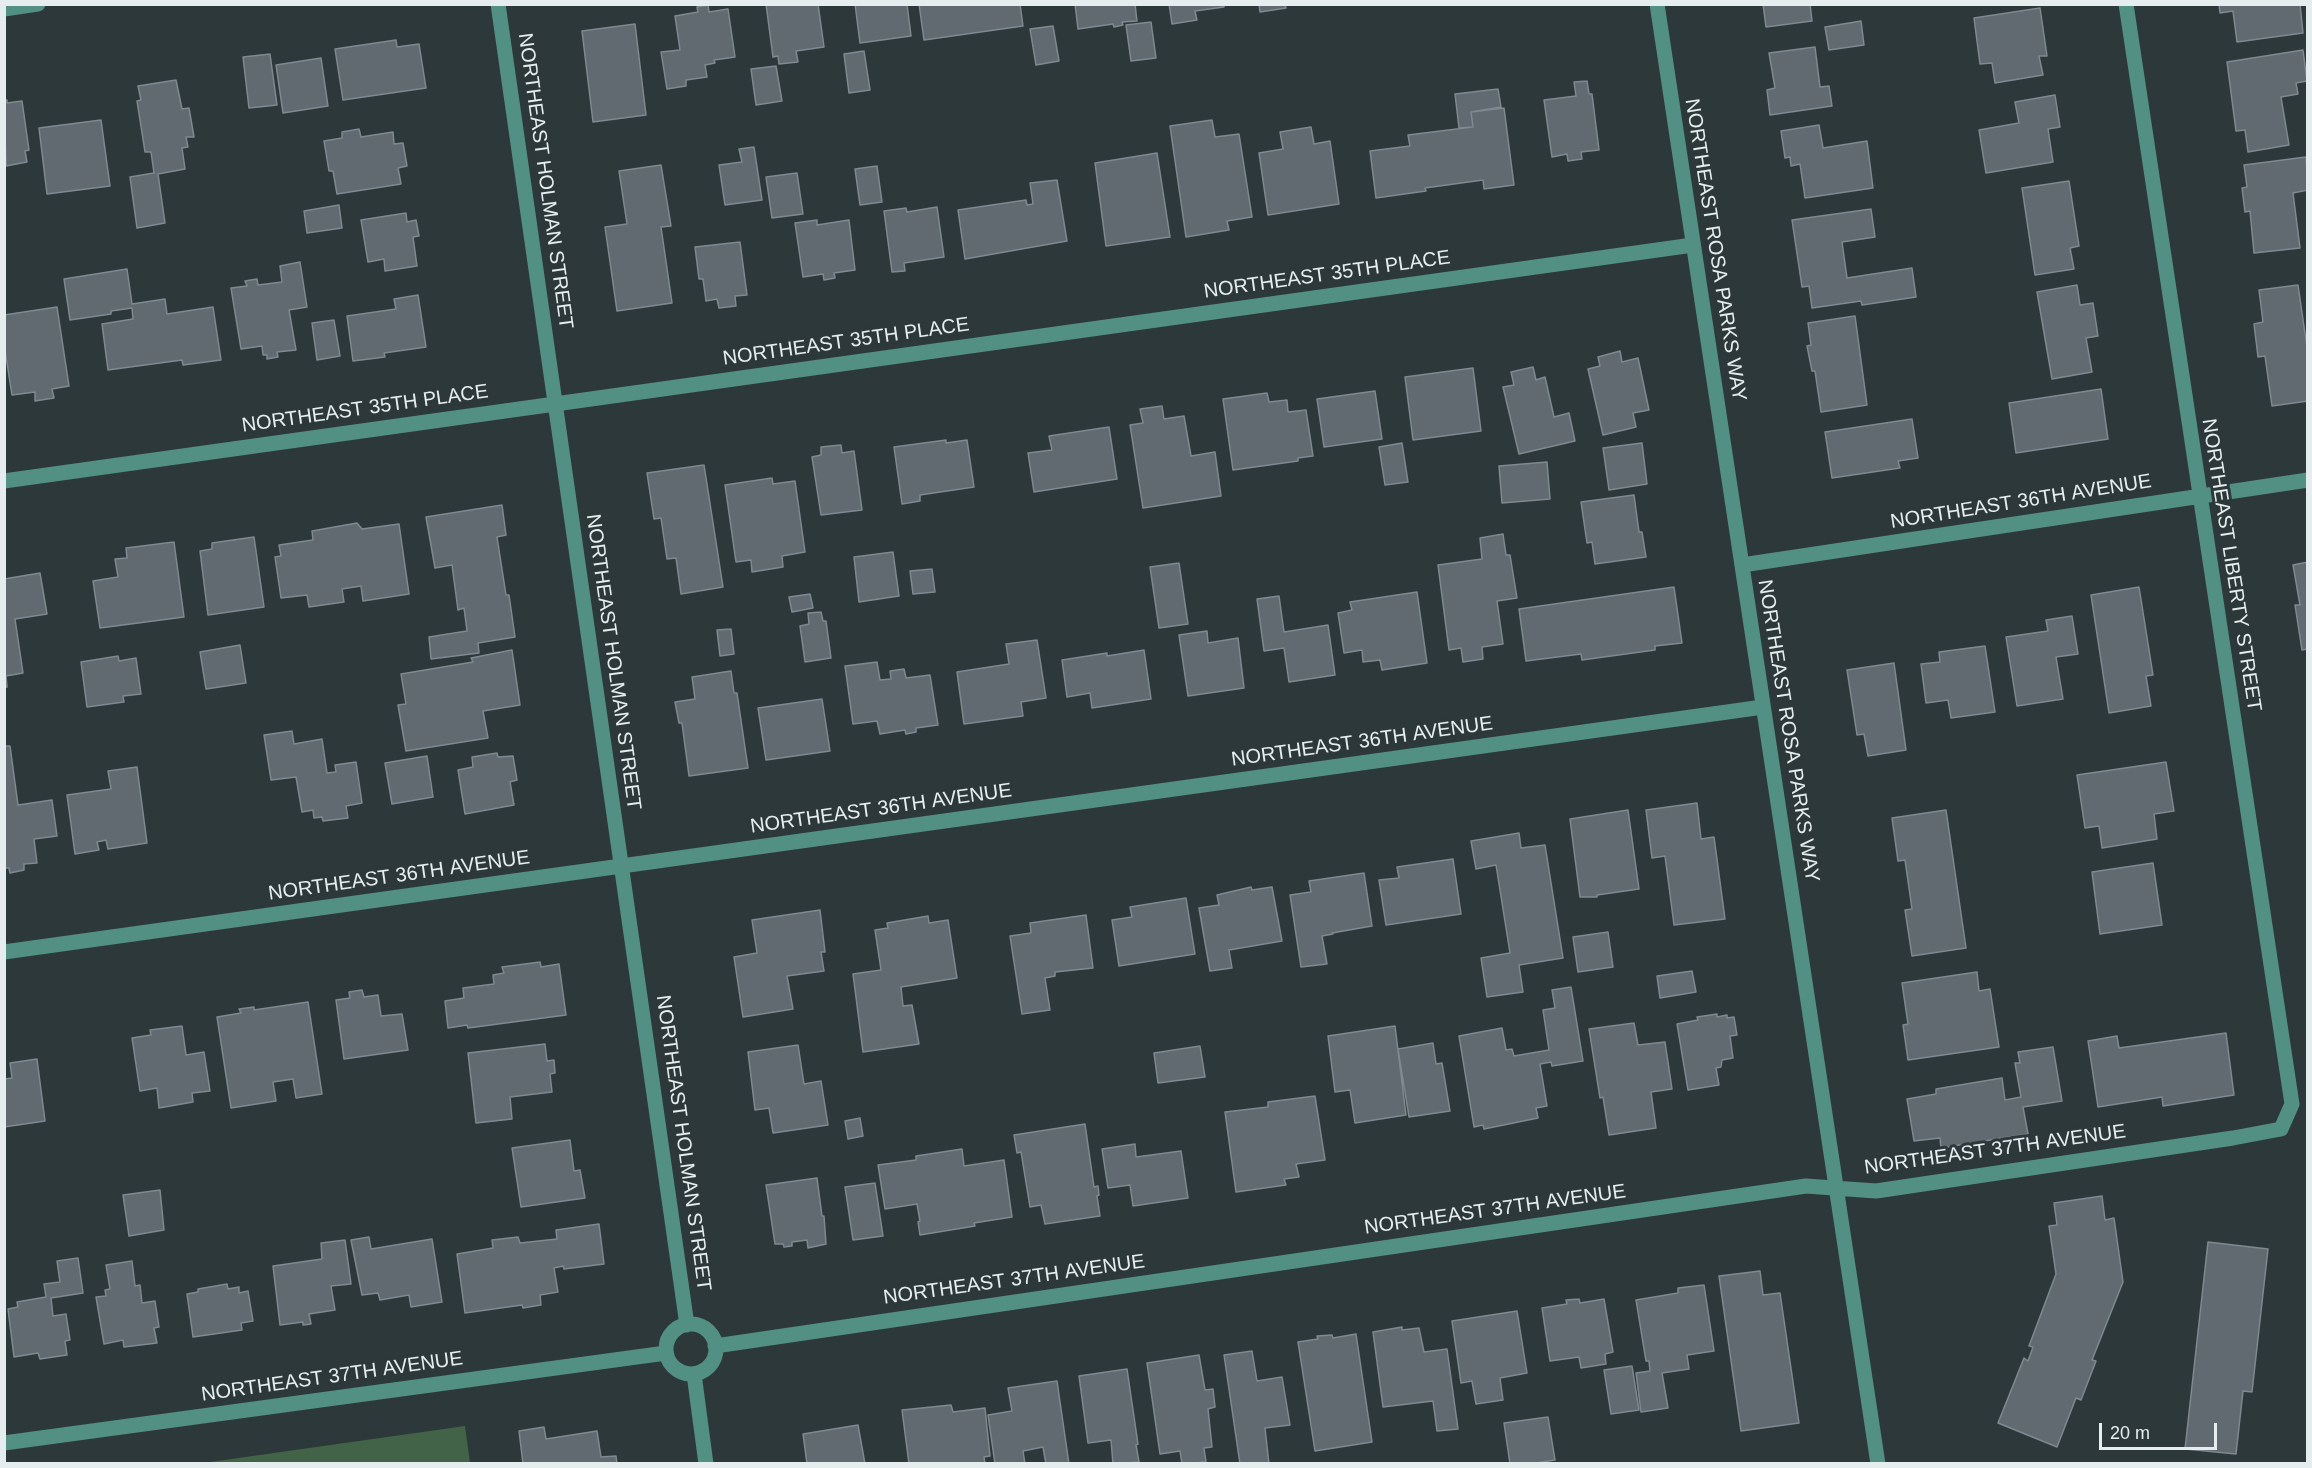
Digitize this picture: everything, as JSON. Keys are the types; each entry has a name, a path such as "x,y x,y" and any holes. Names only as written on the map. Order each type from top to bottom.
{"street":[{"path":"4,9 38,4"},
{"name":"NORTHEAST HOLMAN STREET","path":"498,4 687,1325"},
{"name":"NORTHEAST ROSA PARKS WAY","path":"1657,4 1878,1464"},
{"name":"NORTHEAST LIBERTY STREET","path":"2126,4 2292,1104 2281,1129"},
{"name":"NORTHEAST 35TH PLACE","path":"4,481 1693,245"},
{"name":"NORTHEAST 36TH AVENUE","path":"1742,566 2307,480"},
{"name":"NORTHEAST 36TH AVENUE","path":"4,952 1763,707"},
{"name":"NORTHEAST 37TH AVENUE","path":"716,1346 1806,1186 1876,1191 2281,1129"},
{"path":"687,1325 698,1325 707,1330 716,1346 716,1355 711,1363 705,1370 694,1374 687,1374 676,1369 669,1362 666,1353 670,1335 680,1327 687,1325"},
{"name":"NORTHEAST 37TH AVENUE","path":"4,1443 666,1353"},
{"path":"694,1374 706,1464"}],"green space":[{"path":"465,1426 470,1463 203,1463"}],"building":[{"path":"766,4 818,4 824,47 796,51 798,62 779,64 778,56 773,57"},
{"path":"855,4 907,4 911,36 860,43"},
{"path":"919,4 1020,4 1023,26 924,40"},
{"path":"1075,4 1135,4 1137,21 1122,22 1123,25 1114,27 1113,24 1078,29"},
{"path":"1169,4 1224,4 1224,7 1195,11 1197,20 1172,24"},
{"path":"1259,4 1285,4 1286,8 1260,12"},
{"path":"1763,4 1810,4 1812,21 1766,27"},
{"path":"2219,4 2300,4 2303,33 2237,42 2233,11 2220,13"},
{"path":"708,5 709,12 728,9 735,57 714,60 715,63 705,65 707,77 686,80 686,86 667,89 661,52 680,50 675,16 698,12 697,7"},
{"path":"2040,8 2047,56 2039,56 2043,75 1995,83 1992,63 1980,64 1974,18"},
{"path":"1861,21 1864,45 1829,50 1825,27"},
{"path":"1151,22 1156,58 1131,61 1126,25"},
{"path":"635,24 646,115 593,122 582,31"},
{"path":"1053,26 1059,61 1036,65 1030,29"},
{"path":"396,40 397,47 419,44 426,88 343,100 335,49"},
{"path":"1815,47 1820,87 1829,86 1832,106 1770,115 1767,90 1775,88 1769,53"},
{"path":"2303,50 2307,81 2296,83 2298,94 2281,97 2289,145 2248,152 2245,130 2236,131 2227,62"},
{"path":"864,51 870,90 849,93 844,54"},
{"path":"270,54 277,105 249,108 243,57"},
{"path":"321,58 328,106 283,113 276,65"},
{"path":"776,66 782,101 756,105 751,69"},
{"path":"176,80 182,109 189,108 194,137 186,137 188,147 182,148 185,169 158,174 165,223 137,228 130,177 154,173 151,152 145,152 137,101 141,100 138,86"},
{"path":"1587,81 1589,94 1592,94 1599,150 1581,152 1582,159 1568,161 1567,154 1552,157 1544,100 1576,96 1574,82"},
{"path":"1498,89 1501,107 1471,112 1473,127 1459,128 1455,94"},
{"path":"2055,95 2060,127 2048,129 2053,162 1986,173 1979,130 2019,123 2015,102"},
{"path":"4,100 7,100 7,103 22,101 29,150 25,151 27,162 6,166"},
{"path":"1504,108 1514,185 1484,189 1483,180 1376,198 1370,151 1410,146 1408,135 1473,127 1471,112"},
{"path":"101,120 110,186 47,194 39,128"},
{"path":"1212,120 1215,137 1239,134 1252,217 1227,221 1229,230 1186,237 1170,126"},
{"path":"1819,125 1823,148 1867,141 1873,188 1805,198 1800,164 1791,166 1790,157 1785,158 1781,131"},
{"path":"1311,127 1314,144 1330,141 1339,204 1268,215 1259,153 1283,149 1280,132"},
{"path":"359,129 361,137 393,132 394,144 403,143 407,166 398,168 401,184 337,194 333,171 329,171 324,141 342,138 342,132"},
{"path":"754,147 762,200 725,205 719,165 742,162 739,149"},
{"path":"1157,153 1170,237 1106,246 1095,163"},
{"path":"2306,157 2308,190 2293,193 2300,248 2254,253 2250,211 2245,212 2242,188 2247,187 2244,165"},
{"path":"661,165 671,226 661,227 672,303 617,311 605,227 627,224 619,171"},
{"path":"877,166 882,202 860,205 855,169"},
{"path":"797,173 803,214 772,218 766,177"},
{"path":"1057,180 1067,241 965,259 958,210 1026,200 1027,205 1033,204 1030,183"},
{"path":"2069,181 2079,246 2070,248 2074,269 2035,275 2022,188"},
{"path":"339,205 342,228 307,233 304,211"},
{"path":"937,207 944,257 904,263 905,271 892,272 884,211 906,208 907,212"},
{"path":"1871,209 1875,237 1842,242 1847,278 1912,268 1916,297 1862,305 1861,301 1812,308 1809,286 1802,287 1792,220"},
{"path":"406,213 407,222 416,220 419,236 413,237 417,266 385,271 384,259 368,262 361,220"},
{"path":"817,220 817,225 849,220 855,270 834,273 835,278 824,280 823,274 803,277 795,223"},
{"path":"740,242 747,295 735,296 736,306 719,308 717,299 706,301 703,279 699,279 695,247"},
{"path":"300,262 307,307 289,310 296,350 277,352 278,357 267,359 267,355 263,355 262,346 241,349 231,288 247,286 245,281 257,279 258,285 282,282 280,266"},
{"path":"127,269 132,304 165,299 167,314 213,307 221,360 183,365 182,360 108,370 102,324 133,319 132,308 111,311 111,314 70,320 64,279"},
{"path":"2077,285 2080,305 2093,303 2098,336 2086,338 2092,372 2052,379 2037,292"},
{"path":"2298,285 2308,354 2308,401 2272,406 2265,356 2258,357 2254,324 2263,322 2259,290"},
{"path":"418,295 426,347 384,353 385,357 353,361 347,316 396,309 394,299"},
{"path":"57,307 69,386 52,389 54,398 35,401 35,392 12,395 4,344 4,315"},
{"path":"1855,316 1867,405 1821,412 1815,371 1812,371 1807,346 1811,345 1808,323"},
{"path":"334,320 340,356 317,360 312,323"},
{"path":"1620,351 1622,362 1638,358 1649,410 1633,413 1636,427 1603,435 1588,369 1600,366 1598,357"},
{"path":"1533,367 1536,380 1545,377 1554,417 1569,413 1575,441 1519,454 1503,387 1514,385 1511,372"},
{"path":"1473,368 1481,431 1413,440 1405,377"},
{"path":"2101,389 2108,439 2016,453 2009,403"},
{"path":"1375,391 1382,439 1324,447 1317,399"},
{"path":"1267,393 1269,402 1287,400 1288,412 1306,410 1313,456 1298,458 1298,461 1233,470 1223,399"},
{"path":"1162,406 1164,419 1184,416 1191,456 1215,452 1221,496 1143,508 1130,425 1143,423 1140,409"},
{"path":"1912,419 1918,458 1898,461 1900,468 1832,478 1825,432"},
{"path":"1109,427 1117,479 1034,492 1028,453 1052,450 1049,436"},
{"path":"946,440 946,443 967,440 974,487 920,495 920,501 902,504 894,447"},
{"path":"1402,443 1408,482 1385,485 1379,447"},
{"path":"1642,443 1647,484 1609,490 1603,448"},
{"path":"841,445 842,453 854,451 862,510 821,515 812,457 821,455 821,447"},
{"path":"1547,462 1550,499 1502,503 1499,466"},
{"path":"704,465 723,587 681,594 676,558 667,559 661,518 654,519 647,473"},
{"path":"772,478 773,484 795,481 805,552 782,556 783,567 752,572 751,560 736,562 725,485"},
{"path":"1634,495 1639,532 1642,532 1646,557 1595,564 1592,542 1587,543 1581,502"},
{"path":"502,505 506,535 497,537 515,637 478,643 479,653 431,659 429,637 467,631 464,608 458,610 452,565 435,568 426,517"},
{"path":"357,523 362,529 399,524 409,594 363,601 361,586 342,589 344,602 309,607 307,595 281,598 275,557 281,556 279,545 313,540 312,531"},
{"path":"1503,534 1506,555 1510,555 1517,598 1497,601 1503,644 1482,647 1483,659 1463,662 1461,648 1449,650 1438,565 1482,559 1480,538"},
{"path":"254,537 264,607 208,615 200,551 212,549 212,543"},
{"path":"174,542 184,617 100,628 93,581 118,577 115,559 127,558 126,548"},
{"path":"893,552 899,596 859,602 854,557"},
{"path":"2308,562 2308,649 2302,650 2295,605 2300,605 2293,565"},
{"path":"1179,563 1188,624 1159,628 1150,567"},
{"path":"932,569 935,592 913,594 910,571"},
{"path":"40,573 47,614 15,619 23,673 6,676 7,687 4,688 4,579"},
{"path":"1674,587 1682,643 1655,646 1655,650 1582,660 1581,654 1526,661 1519,609"},
{"path":"2139,587 2153,675 2146,676 2151,706 2109,713 2091,595"},
{"path":"1417,592 1427,663 1382,670 1380,660 1363,662 1362,650 1344,653 1338,613 1352,610 1350,602"},
{"path":"810,594 813,608 792,612 789,597"},
{"path":"1279,596 1284,632 1328,625 1335,675 1289,682 1284,648 1264,651 1257,599"},
{"path":"821,612 823,621 826,621 831,658 805,662 800,626 809,624 808,613"},
{"path":"2072,616 2078,654 2056,657 2063,699 2017,706 2006,637 2048,631 2046,620"},
{"path":"731,629 734,654 720,656 717,630"},
{"path":"1207,631 1208,643 1238,638 1244,688 1188,696 1179,635"},
{"path":"1037,640 1046,698 1021,702 1023,716 964,724 957,672 1009,664 1006,644"},
{"path":"240,645 246,683 206,689 200,652"},
{"path":"1985,646 1995,712 1951,718 1948,700 1926,703 1921,664 1940,662 1939,652"},
{"path":"512,650 520,705 483,711 488,738 406,751 398,705 406,704 401,674 473,662 471,658"},
{"path":"1144,650 1151,699 1092,708 1090,693 1067,697 1062,660"},
{"path":"118,656 119,661 136,658 141,694 123,696 124,702 87,707 81,662"},
{"path":"877,662 880,680 891,679 890,671 904,669 906,678 930,675 938,725 916,728 916,732 906,734 905,730 880,734 877,721 853,724 845,666"},
{"path":"1894,663 1906,750 1868,756 1864,734 1857,735 1847,670"},
{"path":"731,671 734,693 737,693 748,768 689,776 682,723 679,723 675,702 695,699 692,677"},
{"path":"822,699 830,751 766,760 758,708"},
{"path":"292,731 294,744 322,739 327,773 336,772 335,765 356,762 362,803 346,806 348,818 323,821 322,817 314,818 313,810 302,812 296,777 271,780 264,735"},
{"path":"4,746 10,746 18,805 52,800 57,836 34,839 37,863 24,864 24,870 10,873 9,868 4,868"},
{"path":"497,753 498,757 513,756 517,780 510,782 514,805 465,814 458,770 473,767 472,757"},
{"path":"427,756 433,797 392,804 385,763"},
{"path":"2166,762 2174,811 2154,814 2157,839 2102,848 2099,826 2085,828 2077,775"},
{"path":"137,767 147,843 108,849 106,840 97,842 99,850 75,854 67,795 111,789 108,771"},
{"path":"1697,803 1701,839 1714,837 1725,919 1674,925 1665,856 1652,858 1646,810"},
{"path":"1628,810 1639,889 1597,895 1597,897 1580,897 1570,819"},
{"path":"1946,810 1966,948 1912,956 1905,910 1912,909 1905,860 1898,861 1892,818"},
{"path":"1519,833 1521,848 1545,845 1563,958 1519,965 1523,992 1487,997 1481,958 1510,953 1496,865 1476,869 1471,841"},
{"path":"1453,859 1461,914 1386,925 1379,880 1399,878 1397,867"},
{"path":"2153,863 2162,925 2100,934 2092,872"},
{"path":"1364,873 1372,926 1322,936 1327,964 1301,967 1290,895 1311,892 1309,881"},
{"path":"1251,887 1252,890 1272,887 1282,941 1229,950 1232,968 1210,971 1199,908 1219,905 1217,895"},
{"path":"1186,898 1195,954 1119,966 1112,920 1132,917 1130,907"},
{"path":"820,910 825,952 821,952 824,971 787,976 793,1009 743,1017 734,957 757,953 752,920"},
{"path":"1086,915 1093,968 1055,972 1055,976 1045,978 1050,1010 1022,1014 1010,936 1031,933 1030,923"},
{"path":"928,916 929,923 948,920 957,978 901,987 903,1006 912,1005 919,1044 863,1052 853,974 881,970 875,930 888,928 887,923"},
{"path":"1608,932 1613,967 1578,972 1573,937"},
{"path":"540,962 541,967 559,964 566,1015 468,1028 467,1025 448,1028 445,1001 464,998 463,988 494,984 493,975 504,973 502,967"},
{"path":"1692,971 1696,992 1660,998 1657,976"},
{"path":"1977,972 1979,991 1990,989 1999,1047 1908,1060 1903,1025 1908,1024 1902,983"},
{"path":"1571,987 1583,1061 1552,1066 1551,1062 1540,1064 1547,1106 1536,1108 1538,1118 1484,1129 1483,1125 1474,1127 1459,1036 1502,1028 1506,1050 1512,1049 1514,1056 1549,1050 1543,1010 1555,1008 1552,990"},
{"path":"362,990 364,997 378,995 381,1016 402,1014 408,1050 344,1059 336,1000 350,998 349,992"},
{"path":"308,1002 322,1094 296,1098 293,1079 273,1082 276,1101 231,1108 217,1017 241,1013 239,1009 254,1007 254,1010"},
{"path":"1717,1014 1717,1017 1727,1015 1727,1018 1734,1017 1737,1035 1730,1036 1733,1058 1722,1060 1721,1067 1716,1068 1719,1085 1688,1090 1677,1024 1698,1020 1697,1017"},
{"path":"1634,1023 1638,1045 1665,1042 1672,1089 1651,1092 1656,1128 1609,1135 1603,1097 1600,1098 1589,1029"},
{"path":"182,1026 186,1055 204,1052 210,1091 192,1093 193,1102 159,1108 157,1088 140,1091 132,1038 151,1035 150,1030"},
{"path":"1395,1026 1406,1115 1355,1123 1350,1090 1335,1092 1328,1036"},
{"path":"2226,1033 2234,1095 2163,1106 2162,1097 2098,1107 2088,1041 2117,1036 2119,1048"},
{"path":"1433,1043 1436,1064 1442,1063 1450,1111 1409,1117 1398,1049"},
{"path":"545,1044 547,1061 554,1060 555,1073 550,1074 552,1092 510,1097 512,1119 476,1123 468,1053"},
{"path":"798,1045 804,1084 821,1081 828,1125 773,1133 769,1108 755,1110 748,1052"},
{"path":"1200,1046 1205,1077 1158,1083 1154,1053"},
{"path":"2053,1047 2062,1101 2023,1107 2028,1134 1941,1148 1940,1138 1914,1141 1907,1099 1936,1094 1936,1089 2002,1078 2005,1100 2021,1097 2015,1063 2020,1063 2018,1052"},
{"path":"37,1059 45,1121 4,1127 4,1079 12,1078 10,1063"},
{"path":"1315,1096 1325,1160 1296,1164 1299,1177 1284,1179 1286,1185 1236,1192 1225,1112 1268,1107 1268,1102"},
{"path":"860,1118 863,1136 848,1139 845,1121"},
{"path":"1085,1124 1094,1187 1098,1186 1100,1216 1045,1224 1041,1205 1030,1207 1021,1152 1017,1153 1014,1135"},
{"path":"570,1140 574,1171 580,1170 585,1198 521,1207 512,1148"},
{"path":"1135,1144 1136,1157 1181,1151 1188,1198 1133,1206 1130,1185 1108,1188 1102,1149"},
{"path":"962,1149 964,1166 1004,1160 1012,1217 920,1235 917,1204 885,1209 878,1165 916,1160 916,1156"},
{"path":"817,1178 822,1216 824,1216 826,1244 808,1248 807,1240 792,1242 792,1246 784,1247 783,1244 775,1244 766,1185"},
{"path":"875,1183 883,1236 853,1240 845,1187"},
{"path":"160,1190 164,1230 129,1236 123,1195"},
{"path":"2102,1196 2105,1220 2114,1218 2123,1282 2092,1360 2096,1361 2081,1400 2076,1398 2057,1447 1998,1423 2024,1358 2028,1361 2033,1347 2029,1346 2056,1274 2049,1226 2057,1225 2054,1203"},
{"path":"599,1224 604,1264 554,1268 558,1292 540,1295 541,1305 523,1308 522,1305 465,1313 457,1254 493,1248 492,1240 518,1237 520,1243 557,1239 556,1230"},
{"path":"369,1237 371,1249 432,1239 442,1302 411,1307 409,1295 380,1300 378,1293 362,1295 351,1240"},
{"path":"345,1240 351,1284 331,1286 335,1310 309,1314 311,1324 303,1325 303,1322 280,1325 273,1266 322,1259 321,1243"},
{"path":"2208,1242 2268,1249 2252,1392 2243,1391 2236,1454 2185,1449"},
{"path":"78,1258 83,1293 51,1298 53,1316 66,1314 70,1340 65,1341 67,1355 40,1359 38,1353 14,1357 8,1309 18,1307 17,1302 46,1297 44,1284 60,1282 57,1261"},
{"path":"132,1261 135,1286 140,1285 142,1303 155,1301 159,1327 154,1328 157,1343 124,1347 123,1340 104,1344 96,1297 106,1296 105,1290 110,1289 106,1265"},
{"path":"1760,1271 1763,1295 1780,1293 1799,1423 1741,1431 1719,1276"},
{"path":"227,1284 228,1289 239,1287 239,1293 248,1291 253,1321 241,1323 242,1330 193,1337 187,1294 198,1292 198,1289"},
{"path":"1704,1285 1714,1351 1687,1355 1689,1369 1662,1373 1668,1408 1641,1412 1636,1373 1650,1371 1649,1361 1646,1361 1636,1300 1678,1293 1678,1288"},
{"path":"1579,1299 1580,1303 1604,1299 1613,1352 1605,1354 1606,1364 1581,1368 1579,1357 1550,1361 1542,1308 1567,1304 1566,1300"},
{"path":"1517,1311 1527,1373 1500,1378 1503,1400 1476,1404 1472,1381 1461,1383 1452,1321"},
{"path":"1402,1327 1402,1330 1419,1328 1424,1352 1447,1349 1458,1429 1437,1431 1433,1401 1383,1407 1373,1332"},
{"path":"1356,1334 1372,1442 1315,1451 1298,1342 1318,1339 1317,1336 1332,1335 1333,1338"},
{"path":"1252,1351 1257,1381 1282,1377 1290,1425 1265,1428 1269,1464 1240,1464 1224,1355"},
{"path":"1199,1355 1205,1390 1213,1389 1215,1407 1208,1409 1212,1447 1204,1448 1206,1462 1182,1464 1180,1451 1160,1454 1147,1363"},
{"path":"1632,1366 1639,1410 1611,1414 1604,1370"},
{"path":"1127,1369 1139,1462 1113,1464 1111,1440 1088,1443 1079,1376"},
{"path":"1057,1381 1069,1464 1046,1464 1043,1447 1023,1451 1025,1464 995,1464 988,1415 1012,1411 1008,1388"},
{"path":"951,1405 953,1412 985,1408 990,1456 984,1457 985,1464 909,1464 902,1410"},
{"path":"1548,1417 1555,1460 1510,1464 1504,1423"},
{"path":"858,1425 865,1464 807,1464 803,1434"},
{"path":"544,1427 546,1439 597,1431 601,1457 616,1456 617,1464 523,1464 519,1431"}]}
